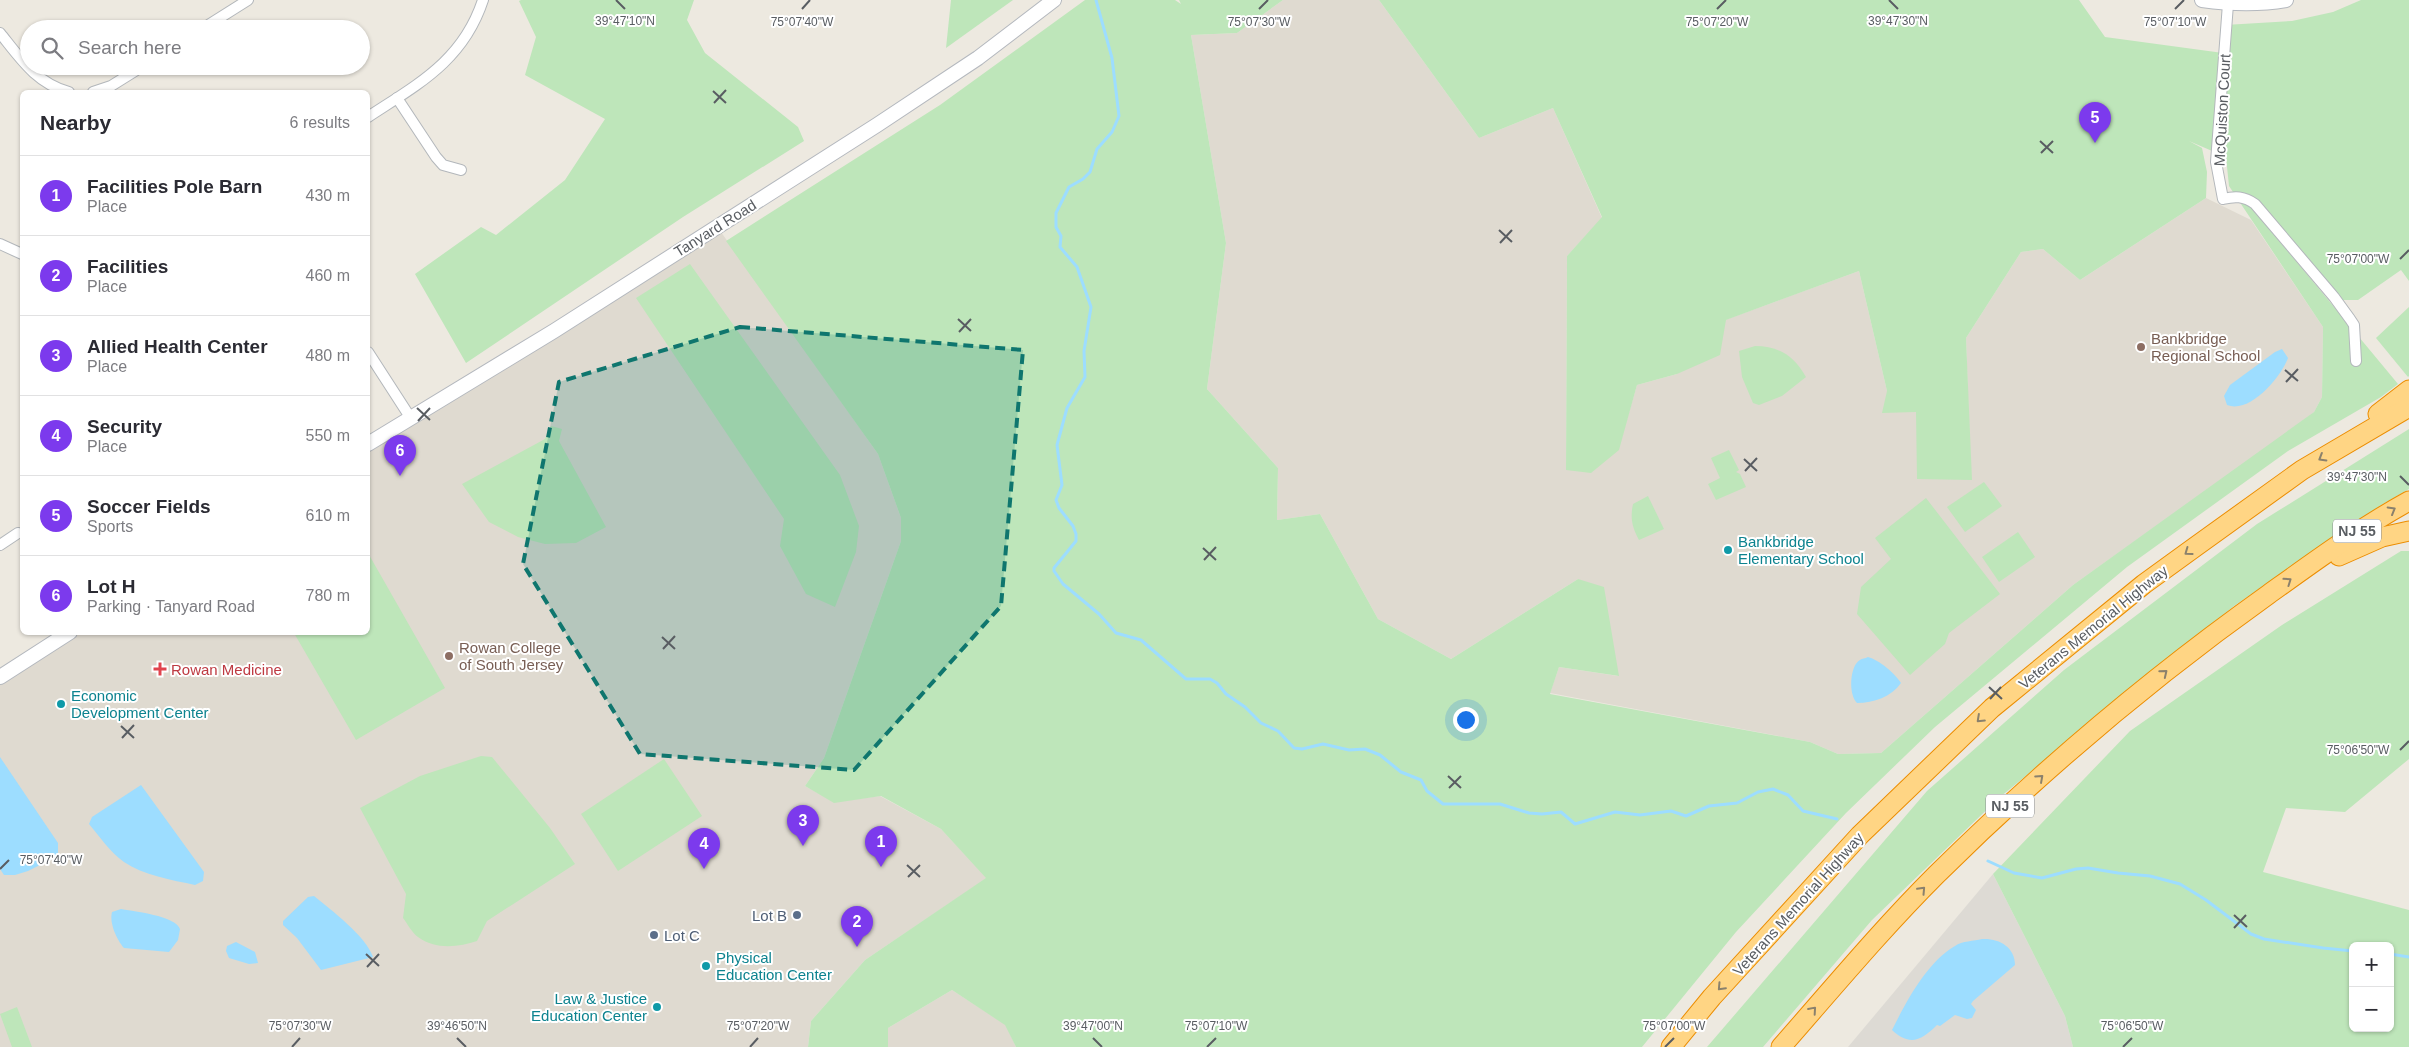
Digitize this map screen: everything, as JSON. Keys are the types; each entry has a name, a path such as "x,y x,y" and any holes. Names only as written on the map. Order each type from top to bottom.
{"highway":[{"path":"2350,442 2356,430 2409,390"},
{"name":"Veterans Memorial Highway","path":"1671,1047 1712,997 1860,835 1992,708 2144,584 2302,470 2409,407"},
{"name":"NJ 55","path":"1781,1047 1867,948 1936,876 2024,792 2098,727 2214,633 2366,525 2409,500"},
{"path":"2308,566 2321,565 2362,544 2382,537 2409,532"}],"street":[{"path":"216,20 248,0"},
{"path":"370,116 436,71 451,57 472,27 482,0"},
{"name":"Tanyard Road","path":"370,443 554,330 877,125 978,58 1054,0"},
{"path":"2202,0 2228,4 2268,3 2286,0"},
{"name":"McQuiston Court","path":"2228,4 2216,162 2223,199 2241,197 2255,204 2334,297 2354,325 2356,361"},
{"path":"0,33 20,57"},
{"path":"35,75 50,86 63,90"},
{"path":"99,90 111,86 129,75"},
{"path":"397,98 436,158 443,165 461,170"},
{"path":"0,244 20,253"},
{"path":"370,355 410,417"},
{"path":"0,545 18,534"},
{"path":"0,677 65,635"}],"highlighted area":[{"path":"740,327 1023,350 1001,606 854,770 640,754 523,564 559,382"}],"shaded area":[{"path":"1283,0 1379,0 1479,138 1553,108 1602,218 1567,256 1566,470 1618,450 1637,385 1677,374 1725,320 1859,271 1887,391 1916,412 1971,480 1966,338 2021,252 2043,249 2080,280 2206,198 2251,220 2323,327 2322,397 2314,412 2301,423 2073,585 1881,753 1838,754 1810,742 1550,693 1559,667 1618,676 1578,579 1451,659 1378,619 1320,514 1277,520 1278,468 1207,389 1226,243 1191,35 1237,33"},
{"name":"Rowan College of South Jersey","path":"716,225 878,454 901,518 901,541 824,758 805,786 834,802 880,796 941,829 987,878 865,960 811,1021 808,1047 0,1047 0,679 70,635 370,635 370,446"},
{"path":"1993,874 2065,1016 2073,1047 1848,1047"},
{"path":"952,990 1006,1025 1016,1047 888,1047 888,1028"}],"green space":[{"path":"694,0 687,20 705,53 798,127 804,141 683,217 466,363 415,274 481,227 496,235 565,180 605,119 525,75 536,37 519,1"},
{"path":"951,0 1013,0 946,48"},
{"path":"1085,0 1175,0 1181,4 1179,0 1283,0 1237,33 1191,35 1226,243 1207,389 1278,468 1277,520 1320,514 1378,619 1451,659 1578,579 1604,587 1619,676 1559,667 1550,694 1810,742 1838,754 1881,753 2073,585 2314,412 2322,397 2323,327 2229,186 2226,157 2189,141 2202,148 2207,172 2206,198 2080,280 2043,249 2021,252 1966,338 1972,480 1917,479 1916,412 1882,413 1887,391 1859,271 1726,320 1720,355 1677,374 1637,385 1619,450 1591,473 1566,470 1567,256 1602,217 1553,108 1479,138 1379,0 2079,0 2105,37 2223,53 2225,25 2292,21 2333,12 2361,0 2409,0 2409,281 2401,270 2358,300 2343,300 2284,230 2276,237 2398,384 2381,397 2288,451 2127,567 1935,727 1846,813 1736,932 1642,1047 1016,1047 1005,1025 952,990 888,1028 888,1047 808,1047 811,1021 865,960 986,878 941,829 881,796 834,803 805,786 824,758 901,541 901,518 878,454 726,241 940,105"},
{"path":"690,264 840,475 859,526 856,552 835,607 806,594 780,546 784,519 636,298"},
{"path":"2409,307 2409,376 2408,377 2376,338"},
{"path":"1755,346 1779,350 1796,363 1806,377 1782,396 1759,405 1753,403 1742,377 1739,351"},
{"path":"551,426 562,429 559,441 606,527 576,543 545,544 518,537 489,522 462,484 545,439"},
{"path":"2409,429 2409,489 2383,504 2234,606 2000,797 1872,920 1763,1047 1707,1047 1927,791 2064,670 2257,524"},
{"path":"1729,450 1739,470 1736,472 1740,474 1746,487 1716,500 1708,484 1720,478 1711,458"},
{"path":"1984,482 2002,506 1965,532 1947,507"},
{"path":"1648,496 1664,529 1639,540 1632,522 1633,504"},
{"path":"1926,498 2000,594 1949,633 1945,644 1910,675 1857,614 1861,587 1891,559 1875,538"},
{"path":"2018,532 2035,557 1999,582 1982,557"},
{"path":"2401,551 2409,551 2409,759 2345,812 2286,808 2263,872 2409,910 2409,1047 2073,1047 2065,1016 1993,874 2130,731 2282,625"},
{"path":"370,557 445,688 356,740 295,635 370,635"},
{"path":"481,756 492,757 550,828 575,864 487,921 477,941 463,945 439,946 425,941 416,935 403,918 406,894 360,808 420,776"},
{"path":"664,759 702,816 618,871 581,814"},
{"path":"17,1007 32,1047 12,1047 0,1014"}],"water":[{"path":"2282,349 2288,358 2272,384 2255,399 2245,404 2227,405 2224,396 2230,385 2275,352"},
{"path":"1868,657 1886,667 1901,683 1882,698 1870,702 1857,703 1851,687 1852,673 1861,659"},
{"path":"0,757 58,843 58,856 28,871 15,875 4,875 0,869"},
{"path":"141,785 204,872 203,881 195,885 158,876 132,867 114,854 89,824 92,817"},
{"path":"314,896 356,932 373,957 321,970 297,938 283,925 283,921 308,897"},
{"path":"121,909 163,917 177,924 180,929 178,940 169,952 124,948 116,936 111,916 112,912"},
{"path":"1982,939 1994,940 2005,945 2012,953 2015,965 1973,1001 1971,1004 1976,1010 1972,1018 1967,1019 1955,1015 1916,1040 1905,1038 1892,1030 1911,995 1935,962 1958,944"},
{"path":"236,942 255,952 258,963 249,964 229,958 226,951 227,946"}],"waterway":[{"path":"1096,0 1112,58 1119,116 1112,132 1097,149 1090,172 1083,179 1069,187 1056,213 1056,227 1061,236 1060,247 1077,267 1091,307 1084,351 1085,377 1067,408 1057,445 1062,485 1056,500 1076,534 1076,541 1054,568 1063,584 1099,614 1116,633 1141,640 1186,679 1210,679 1217,683 1226,694 1245,707 1261,723 1278,731 1294,748 1302,749 1323,744 1349,750 1365,749 1380,755 1401,772 1421,780 1427,791 1443,804 1500,804 1529,813 1561,812 1575,824 1615,812 1640,815 1671,811 1686,816 1709,806 1737,803 1758,792 1773,789 1788,795 1803,811 1837,819"},
{"path":"1988,861 2014,873 2042,878 2076,869 2088,868 2150,876 2180,884 2206,900 2251,934 2264,939 2349,951"},
{"path":"2394,955 2409,957"}],"place":[{"name":"Soccer Fields","path":"2095,143"},
{"name":"Bankbridge Regional School","path":"2141,347"},
{"name":"Lot H","path":"400,476"},
{"name":"Bankbridge Elementary School","path":"1728,550"},
{"name":"Rowan College of South Jersey","path":"449,656"},
{"name":"Rowan Medicine","path":"160,669"},
{"name":"Economic Development Center","path":"61,704"},
{"name":"Allied Health Center","path":"803,846"},
{"name":"Facilities Pole Barn","path":"881,867"},
{"name":"Security","path":"704,869"},
{"name":"Lot B","path":"797,915"},
{"name":"Lot C","path":"654,935"},
{"name":"Facilities","path":"857,947"},
{"name":"Physical Education Center","path":"706,966"},
{"name":"Law & Justice Education Center","path":"657,1007"}]}
